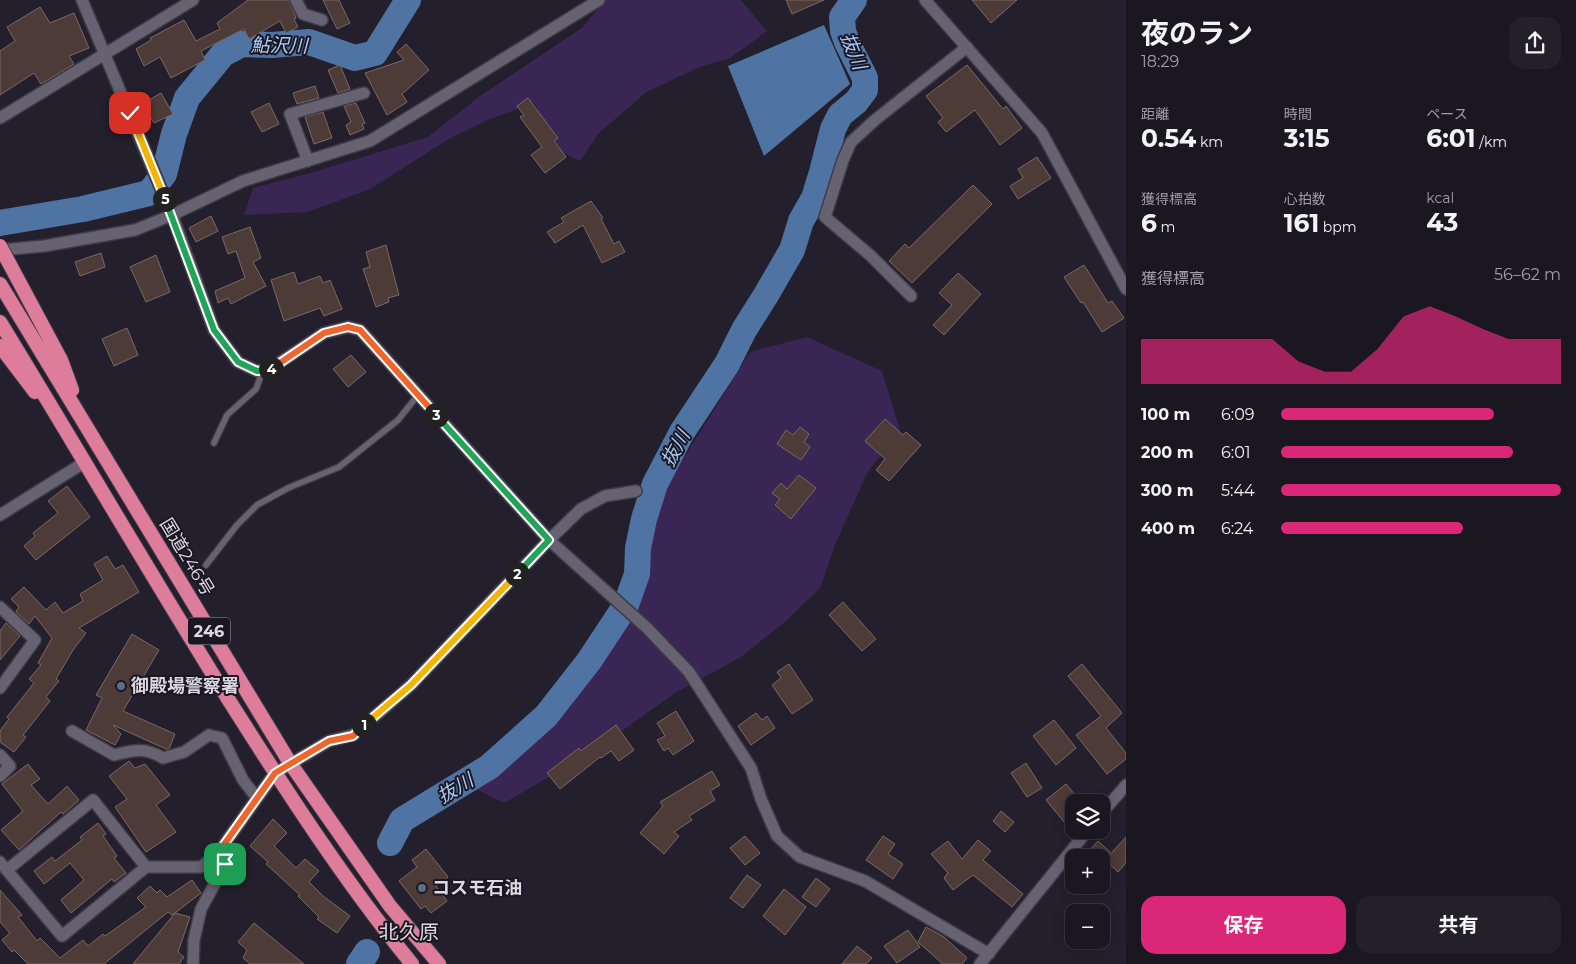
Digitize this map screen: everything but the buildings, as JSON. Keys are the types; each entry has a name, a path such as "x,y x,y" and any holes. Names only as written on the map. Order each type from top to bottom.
{"highway":[{"name":"246","path":"3,252 61,360 82,417"},
{"name":"国道246号","path":"0,284 290,763 390,906 439,964"},
{"name":"246","path":"0,322 186,632 275,773 378,922 412,964"},
{"name":"246","path":"0,346 19,374 64,427"}],"street":[{"path":"82,0 172,215 214,330 238,362 257,371 270,370 324,333 348,327 360,330 549,540 611,594 689,672 751,768 761,799 778,836 783,841 800,857 865,880 988,954"},
{"path":"0,118 193,0"},
{"path":"296,0 303,14 322,20"},
{"path":"3,252 135,230 172,215 243,181 370,141 599,0"},
{"path":"925,0 1042,133 1126,289"},
{"path":"911,296 871,256 825,217 843,160 851,142 875,120 967,47"},
{"path":"308,161 290,114 364,93"},
{"path":"0,515 85,462"},
{"path":"146,867 93,800 4,866 62,936 146,867 201,867 218,853 249,810 256,797 275,773 329,741 353,736 411,685 581,509 605,496 636,491"},
{"path":"0,607 35,640 0,688"},
{"path":"72,731 114,755 134,750 143,750 151,751 163,758 184,752 209,735 222,738 243,780 256,797"},
{"path":"0,755 10,766 0,776"},
{"path":"1110,804 1126,785"},
{"path":"980,964 1081,839"},
{"path":"193,964 194,940 201,909 225,864 218,853"}],"lane":[{"path":"214,443 227,414 256,389 263,370"},
{"path":"206,565 238,525 257,505 288,488 340,468 398,420 418,395"}],"shaded area":[{"path":"605,0 741,0 767,31 730,58 697,68 645,93 598,134 580,161 561,151 534,103 490,119 449,139 370,189 308,212 244,215 253,188 314,172 428,137 480,96 583,27"},
{"path":"807,337 882,371 900,430 867,473 835,545 820,588 786,621 741,657 675,693 597,749 504,803 470,786 568,704 626,577 656,503 750,352"}],"water":[{"path":"824,25 850,84 764,156 728,66"}],"waterway":[{"name":"鮎沢川","path":"0,223 83,209 149,193 164,174 174,134 187,98 223,54 242,44 272,45 309,42 355,58 375,53 408,0"},
{"name":"抜川","path":"390,843 402,820 489,767 546,716 589,661 626,605 637,574 638,548 644,519 655,484 682,432 727,364 744,330 792,250 801,221 814,198 833,129 840,115 856,102 865,90 865,78 843,31 842,17 854,0"},
{"name":"抜川","path":"359,964 367,952"}],"place":[{"name":"御殿場警察署","path":"121,686"},
{"name":"コスモ石油","path":"422,888"}],"district":[{"name":"北久原","path":"409,932"}],"route":[{"path":"130,113 172,215 214,330 238,362 257,371 270,370 324,333 348,327 360,330 549,540 411,685 353,736 329,741 275,773 264,785 249,810 218,853 225,864"}]}
